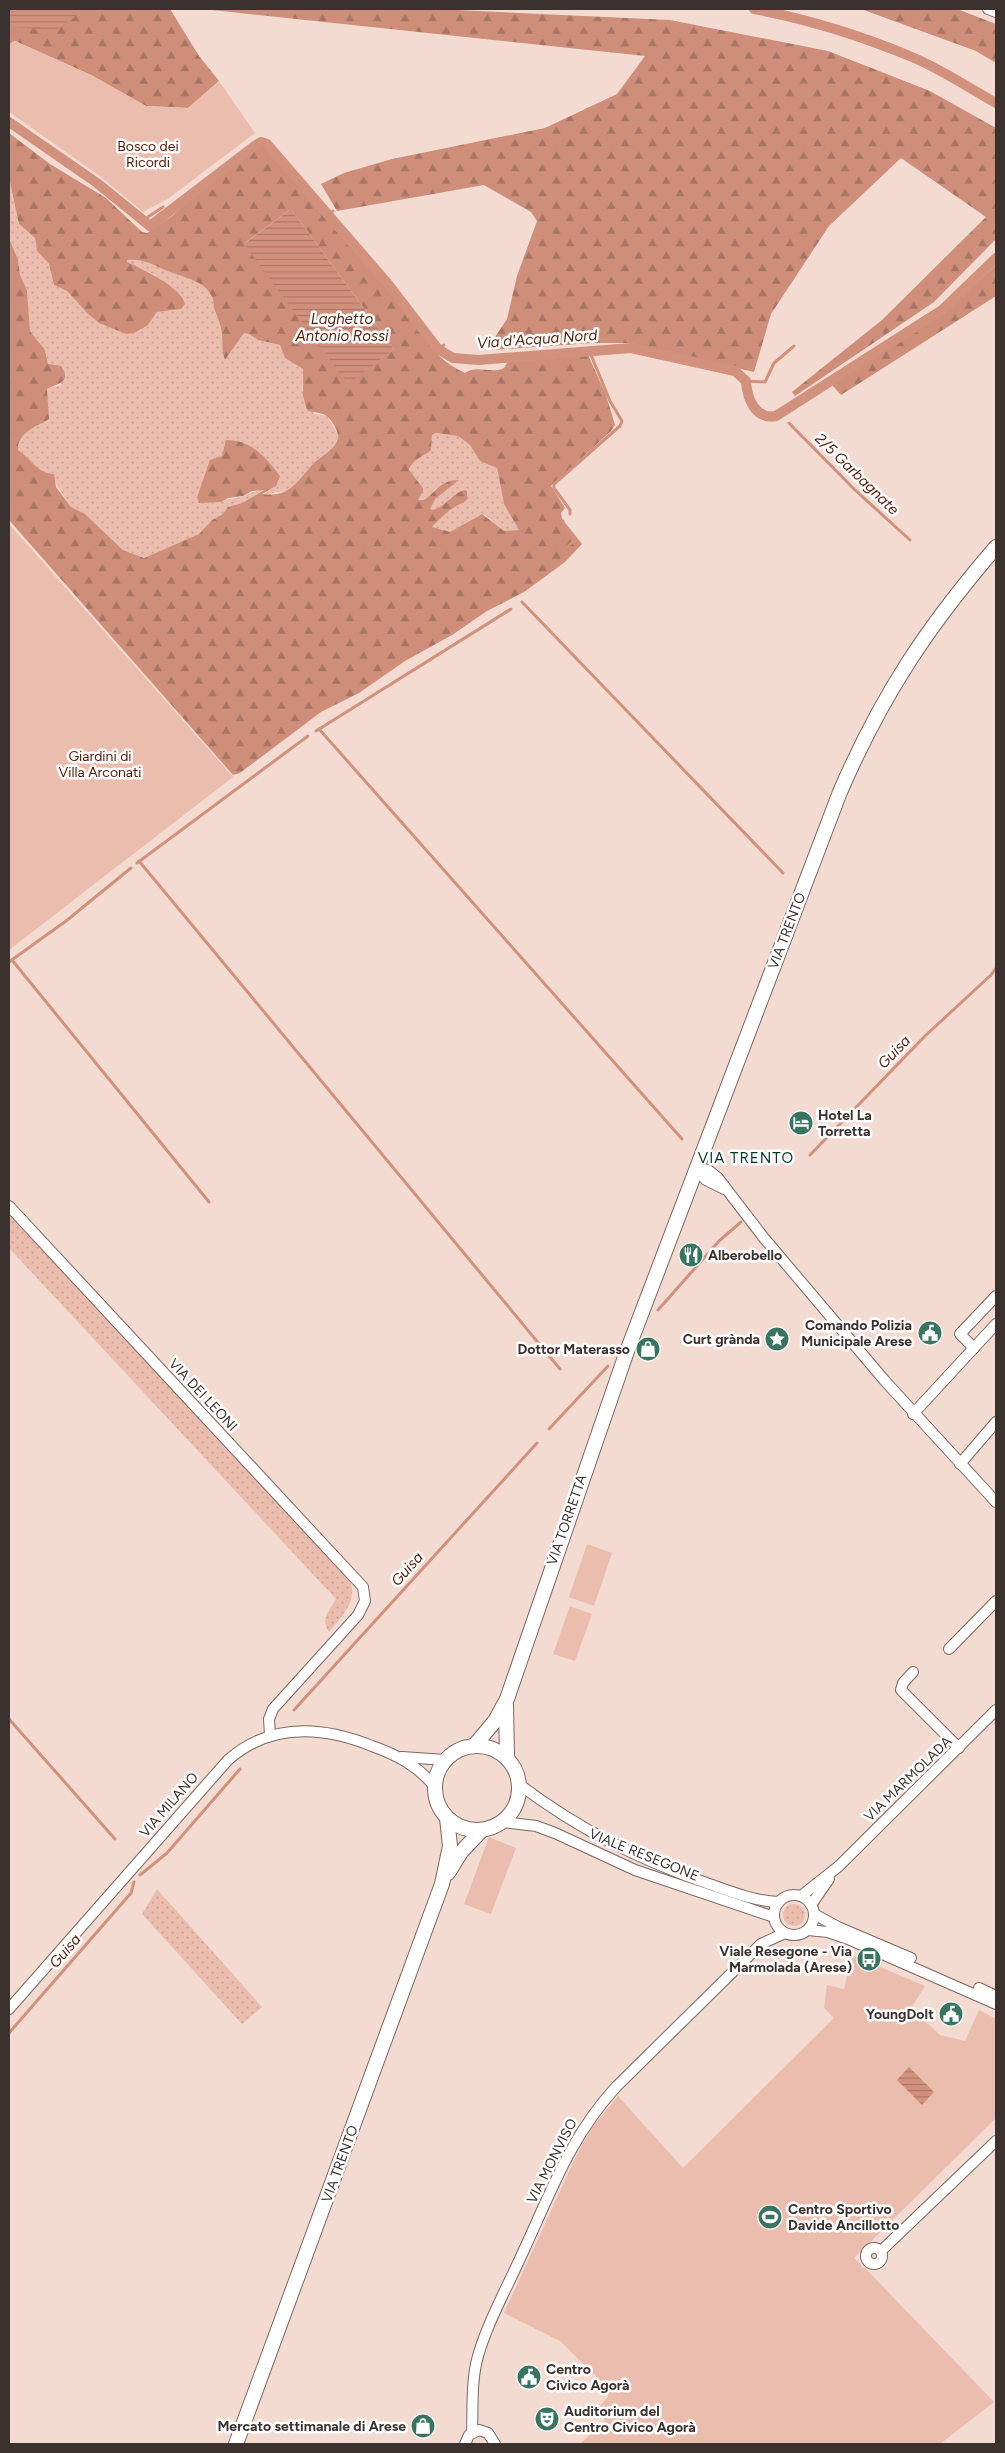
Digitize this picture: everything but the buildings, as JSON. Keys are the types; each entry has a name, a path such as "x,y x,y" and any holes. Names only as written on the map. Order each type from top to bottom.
{"main road":[{"name":"VIA TRENTO","path":"631,1342 695,1168 840,792 864,738 891,688 929,628 996,547"},
{"name":"VIA TORRETTA","path":"474,1746 495,1721 507,1700 631,1342"},
{"name":"VIA TORRETTA","path":"507,1700 505,1721 507,1758"},
{"path":"474,1746 492,1748 507,1758 517,1773 520,1786 516,1805 504,1822 482,1830 463,1828 447,1818 438,1804 435,1787 438,1772 445,1760 458,1750 474,1746"},
{"path":"447,1818 451,1862"},
{"path":"451,1862 482,1830"},
{"name":"VIA TRENTO","path":"236,2444 451,1862"}],"street":[{"path":"988,9 996,12"},
{"path":"695,1168 706,1180 725,1190 913,1414 996,1502"},
{"name":"VIA DEI LEONI","path":"9,1206 363,1587 365,1597 363,1606 273,1710 270,1719 270,1735"},
{"path":"974,1348 960,1334 996,1296"},
{"path":"913,1414 996,1324"},
{"path":"960,1464 996,1422"},
{"path":"948,1649 996,1601"},
{"path":"913,1672 903,1683 901,1690 959,1748"},
{"name":"VIA MARMOLADA","path":"801,1896 839,1866 996,1710"},
{"name":"VIA MILANO","path":"9,2009 228,1760 245,1747 270,1735 298,1731 328,1732 352,1738 402,1757"},
{"path":"402,1757 445,1760"},
{"path":"402,1757 422,1773 435,1787"},
{"name":"VIALE RESEGONE","path":"520,1786 550,1808 628,1853 752,1899 778,1902"},
{"name":"VIALE RESEGONE","path":"504,1822 536,1826 556,1833 636,1870 774,1918"},
{"name":"VIA MARMOLADA","path":"813,1909 839,1866"},
{"path":"996,1996 838,1927 813,1909 801,1896 789,1896 778,1902 774,1918 785,1933 794,1935 808,1930 828,1932 996,2004"},
{"path":"808,1930 812,1924 813,1909"},
{"name":"VIA MONVISO","path":"476,2431 473,2419 474,2374 480,2351 578,2135 595,2110 616,2087 761,1944 774,1918"},
{"name":"VIA MONVISO","path":"761,1944 785,1933"},
{"path":"881,2251 996,2141"},
{"path":"465,2444 467,2437 476,2431 488,2433 495,2444"}],"green space":[{"path":"9,9 170,9 199,56 219,81 188,108 146,106 91,75 15,41 9,44"},
{"path":"202,9 435,9 670,20 828,51 930,91 996,128 996,239 934,302 795,396 792,392 882,320 986,217 901,158 829,226 771,314 754,372 630,343 592,343 492,350 493,340 507,319 517,276 537,221 531,212 484,185 337,211 321,184 344,173 392,159 545,128 617,94 645,56"},
{"path":"861,9 957,9 996,24 996,63 976,51"},
{"name":"Bosco dei Ricordi","path":"15,41 91,75 146,106 188,108 219,81 255,133 169,198 143,212 100,176 9,112 9,44"},
{"path":"9,133 50,164 106,198 142,232 147,233 172,216 212,181 263,146 357,251 433,349 458,370 465,373 478,369 497,370 505,367 509,361 588,355 606,395 615,425 611,431 551,486 565,508 561,513 562,519 582,544 565,562 524,592 487,611 452,635 405,661 359,693 321,712 240,773 233,775 9,520 9,239 18,259 20,275 27,290 30,331 45,350 48,364 61,366 65,376 63,381 47,389 49,419 24,435 18,450 38,468 54,474 56,487 71,507 85,514 123,550 144,558 199,534 212,520 223,514 228,507 242,503 264,490 252,491 243,496 228,498 221,502 199,503 197,497 210,460 222,456 226,440 251,446 263,456 280,476 276,486 262,494 271,495 286,491 297,483 312,465 331,449 335,444 338,434 326,416 307,410 303,396 303,369 285,358 280,345 258,340 244,333 225,360 220,324 214,308 213,298 205,287 195,281 145,262 127,260 127,262 169,285 182,298 185,304 181,309 157,312 148,325 134,333 126,334 99,323 67,291 54,285 49,264 37,251 35,238 19,224 9,177","holes":["291,209 394,349 348,383 245,243","436,433 458,436 470,445 480,461 497,468 504,504 519,530 504,531 482,514 450,532 432,527 446,513 467,499 467,491 464,490 438,508 430,509 435,499 459,480 444,483 427,498 418,500 423,488 409,470 410,466 431,450 432,435"]},
{"path":"9,177 19,224 35,238 37,251 49,264 54,285 67,291 87,313 148,325 157,312 181,309 172,288 155,275 126,260 139,260 150,263 200,284 213,297 221,329 225,360 244,333 258,340 280,345 285,358 303,369 302,390 314,414 327,416 338,434 335,447 313,464 299,483 285,491 262,495 276,486 222,456 210,461 197,497 221,502 265,489 242,503 228,507 223,514 212,520 199,534 144,558 123,550 85,514 71,507 54,481 47,474 33,466 24,454 18,450 24,435 48,419 47,389 62,385 48,364 45,350 30,331 27,290 20,275 18,259 9,239"},
{"path":"996,265 996,296 841,395 832,385 943,314"},
{"path":"436,433 458,436 470,445 480,461 497,468 504,504 519,530 504,531 485,515 479,515 450,533 431,527 450,510 463,503 450,498 447,505 433,510 429,509 435,499 458,480 436,488 429,497 417,501 423,488 409,470 411,464 429,448 432,435"},
{"name":"Giardini di Villa Arconati","path":"9,524 233,777 9,950"},
{"path":"9,1210 350,1580 352,1595 350,1602 329,1632 325,1619 336,1599 9,1248"},
{"path":"587,1544 612,1553 594,1606 569,1597"},
{"path":"570,1606 592,1614 575,1661 553,1654"},
{"path":"489,1837 516,1848 491,1914 464,1904"},
{"path":"157,1889 262,2007 242,2024 142,1914"},
{"path":"794,1904 802,1907 805,1915 802,1923 794,1926 786,1923 783,1915 786,1907"},
{"name":"Centro Sportivo Davide Ancillotto","path":"852,1955 925,1986 911,2008 940,2035 965,2041 979,2010 996,2019 996,2118 854,2258 861,2264 861,2268 865,2268 994,2402 940,2444 580,2444 605,2420 596,2410 608,2397 604,2384 560,2341 504,2313 577,2154 593,2126 618,2096 683,2168 834,2018 824,2008 827,1985 844,1989"}],"water":[{"path":"18,9 86,9 54,31 17,27 9,23 9,16"},
{"name":"Laghetto Antonio Rossi","path":"291,209 394,349 348,384 244,244"},
{"path":"909,2067 934,2092 922,2105 897,2080"}],"waterway":[{"path":"754,9 814,23 893,49 934,67 996,103"},
{"name":"Via d'Acqua Nord","path":"9,122 97,183 150,226 256,145 261,142 267,144 388,284 438,349 453,358 479,360 631,348 735,371 746,381 750,401 763,415 769,416 776,416 942,310 996,258"},
{"path":"142,221 163,207"},
{"name":"Via d'Acqua Nord","path":"329,214 333,211"},
{"name":"Via d'Acqua Nord","path":"438,349 444,345"},
{"path":"746,381 765,382 774,363 794,346"},
{"path":"570,514 570,510 554,488 554,484 620,426 622,421 610,401 589,350"},
{"name":"2/5 Garbagnate","path":"789,423 854,489 910,540"},
{"path":"563,521 575,540 566,548"},
{"path":"522,602 783,873"},
{"path":"316,731 511,609"},
{"path":"319,729 682,1139"},
{"path":"137,863 308,736"},
{"path":"139,861 560,1369"},
{"path":"9,962 66,921 131,868"},
{"path":"12,960 209,1202"},
{"name":"Guisa","path":"810,1155 925,1036 991,975 996,968"},
{"name":"Guisa","path":"658,1310 719,1241 741,1222"},
{"name":"Guisa","path":"549,1429 608,1366"},
{"name":"Guisa","path":"294,1710 537,1443"},
{"path":"9,1719 115,1839"},
{"name":"Guisa","path":"140,1875 167,1853 240,1769"},
{"name":"Guisa","path":"9,2033 131,1893 134,1882"}],"place":[{"name":"Hotel La Torretta","path":"801,1123"},
{"name":"Alberobello","path":"691,1255"},
{"name":"Comando Polizia Municipale Arese","path":"930,1333"},
{"name":"Curt grànda","path":"777,1339"},
{"name":"Dottor Materasso","path":"648,1349"},
{"name":"Viale Resegone - Via Marmolada (Arese)","path":"869,1959"},
{"name":"YoungDoIt","path":"951,2014"},
{"name":"Centro Sportivo Davide Ancillotto","path":"770,2217"},
{"name":"Centro Civico Agorà","path":"529,2377"},
{"name":"Auditorium del Centro Civico Agorà","path":"547,2419"},
{"name":"Mercato settimanale di Arese","path":"423,2426"}],"district":[{"name":"VIA TRENTO","path":"746,1158"}]}
